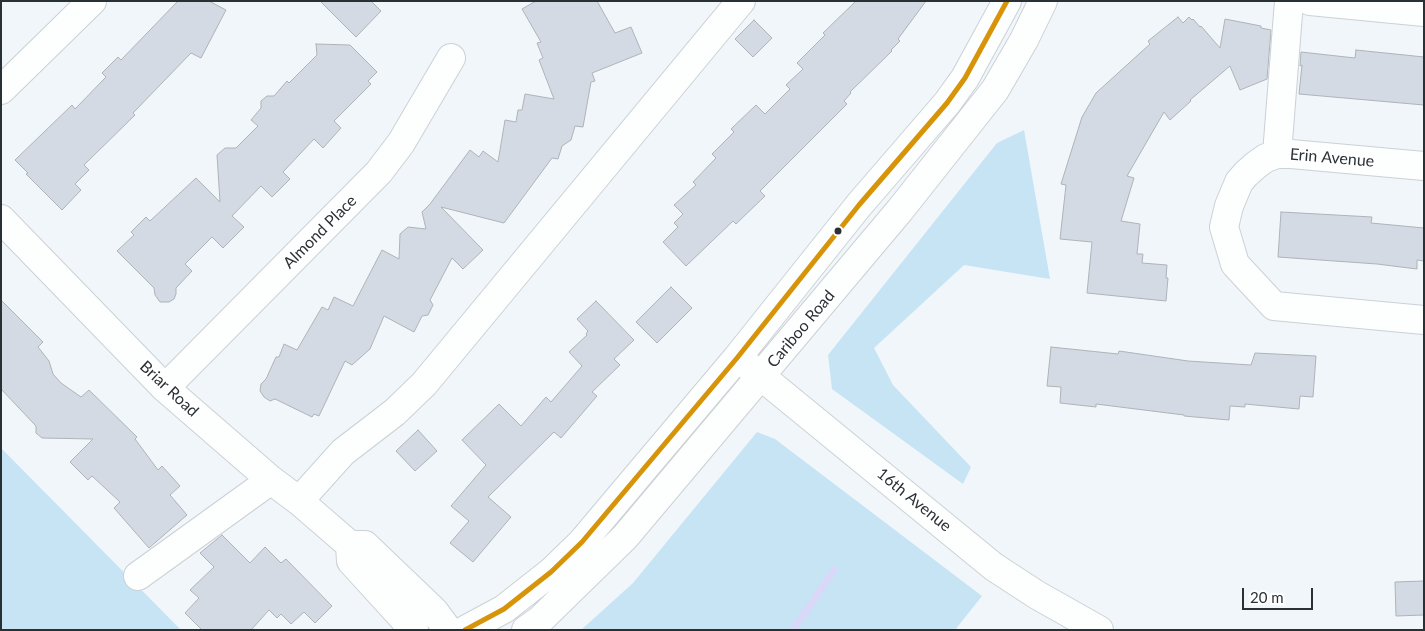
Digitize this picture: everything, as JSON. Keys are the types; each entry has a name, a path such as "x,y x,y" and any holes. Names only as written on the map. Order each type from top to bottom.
{"street":[{"path":"1,90 92,1"},
{"path":"299,501 343,452 395,412 424,384 741,1"},
{"name":"Cariboo Road","path":"465,630 504,609 551,572 582,542 737,358 859,205 947,103 969,69 1007,1"},
{"name":"Cariboo Road","path":"526,630 540,620 625,537 900,210 995,90 1024,40 1043,1"},
{"path":"1277,154 1288,1"},
{"path":"1310,1 1424,12"},
{"name":"Almond Place","path":"165,388 379,172 401,143 451,58"},
{"name":"Erin Avenue","path":"1424,166 1277,154 1266,158 1256,165 1239,182 1229,206 1224,227 1235,264 1274,306 1424,320"},
{"name":"Briar Road","path":"1,220 165,388 271,480 299,501 350,545 365,545 434,611 448,630"},
{"name":"16th Avenue","path":"737,358 994,567 1037,595 1100,630"},
{"path":"138,576 271,480"},
{"path":"350,545 351,560 414,630"}],"shaded area":[{"path":"1024,130 1050,279 964,265 874,348 893,385 971,467 963,484 832,389 828,355 997,143"},
{"path":"757,432 775,439 982,596 955,630 581,630 633,583"},
{"path":"1,448 181,630 1,630"}],"building":[{"path":"178,1 209,1 226,10 201,58 191,53 133,113 135,115 84,165 89,170 75,184 81,190 62,210 26,174 28,173 15,160 72,105 75,109 106,77 102,73 118,57 121,60"},
{"path":"320,1 371,1 381,11 356,37"},
{"path":"536,1 597,1 615,33 631,27 642,53 592,73 595,81 591,82 583,127 575,126 571,140 562,146 558,159 552,158 504,223 441,207 483,250 463,269 452,258 430,300 433,305 428,315 422,316 414,332 384,316 370,349 352,365 345,361 319,416 314,414 312,417 275,399 270,401 264,397 260,391 261,384 266,379 276,357 279,357 284,344 297,350 322,307 328,310 334,297 353,306 382,250 399,259 400,234 408,227 426,229 422,212 470,150 479,157 483,151 498,162 505,120 516,122 518,110 522,110 525,94 554,99 539,60 543,58 537,43 541,42 522,9"},
{"path":"856,1 926,1 898,39 900,41 892,51 850,92 844,101 847,104 760,191 765,196 736,224 733,221 686,266 663,242 678,227 674,223 683,214 674,205 696,185 693,182 716,158 712,154 734,132 731,129 756,105 765,114 790,89 786,85 803,69 797,63 825,35 823,33"},
{"path":"1178,17 1183,23 1189,17 1193,19 1220,48 1225,19 1261,26 1261,28 1271,30 1267,79 1240,90 1230,66 1170,120 1164,112 1127,176 1134,178 1121,221 1140,224 1137,254 1143,254 1142,263 1167,265 1166,301 1087,293 1092,242 1060,239 1066,185 1061,184 1082,117 1096,93 1150,44 1148,41"},
{"path":"754,20 772,38 753,57 735,39"},
{"path":"316,44 350,45 377,72 368,81 371,84 334,121 341,128 323,148 314,139 283,172 290,179 272,197 261,186 232,216 244,227 223,248 212,237 185,264 192,271 176,288 174,299 169,302 160,302 155,295 154,288 117,251 134,235 131,232 146,217 150,221 196,178 220,202 217,155 225,148 236,148 258,126 251,120 261,108 261,101 267,96 274,96 287,81 289,83 317,55"},
{"path":"1356,50 1424,57 1424,105 1299,94 1302,65 1300,66 1301,52 1355,58"},
{"path":"1281,212 1372,217 1371,223 1424,228 1424,261 1417,260 1417,269 1377,264 1278,257"},
{"path":"671,287 692,308 657,343 636,322"},
{"path":"1,300 43,342 38,347 49,361 53,374 61,383 81,397 89,390 137,437 135,439 158,470 162,466 180,486 170,495 187,515 149,548 114,508 120,502 92,476 88,480 70,462 93,439 42,438 36,433 36,426 1,389"},
{"path":"596,301 634,340 614,359 620,365 592,392 597,396 561,438 554,432 488,497 511,517 473,562 450,543 469,521 451,506 486,465 462,440 499,404 521,426 546,397 551,402 582,366 569,352 587,335 588,331 577,319"},
{"path":"1051,347 1118,354 1119,351 1188,361 1251,365 1255,353 1316,356 1313,397 1300,396 1299,409 1245,404 1245,407 1230,406 1229,420 1096,404 1096,407 1060,403 1061,387 1047,386"},
{"path":"418,430 437,451 415,471 396,451"},
{"path":"222,535 250,563 265,547 281,563 286,559 332,606 315,623 304,612 291,624 281,614 277,618 269,610 251,630 202,630 185,613 199,598 190,590 214,567 200,553"},
{"path":"1424,581 1424,615 1396,616 1395,582"}],"waterway":[{"path":"793,630 834,570"}],"transit line":[{"path":"465,630 504,609 551,572 582,542 737,358 859,205 947,103 965,78 1007,1"}]}
